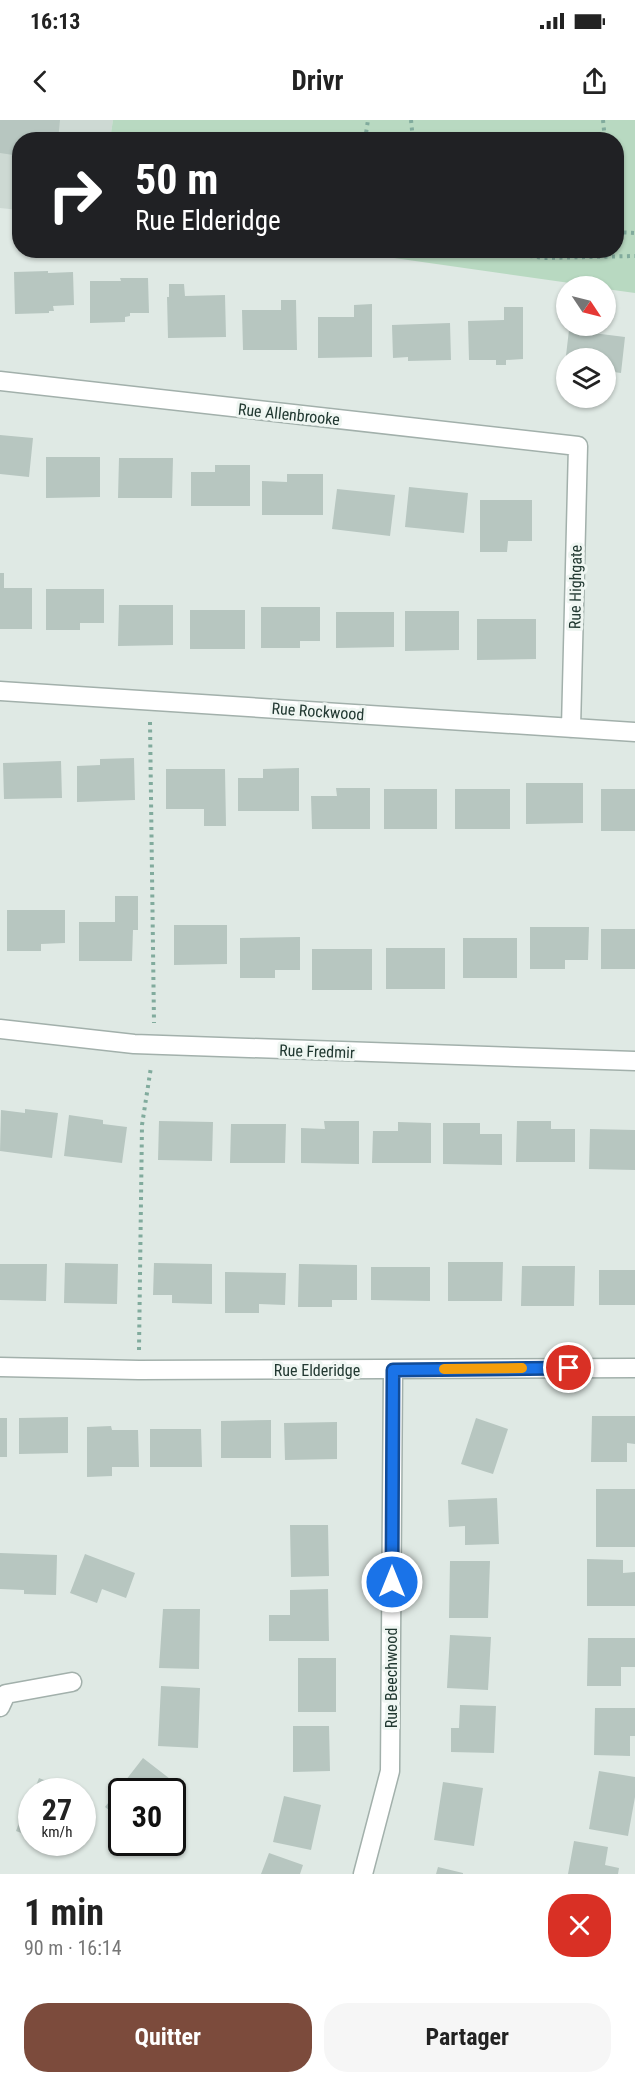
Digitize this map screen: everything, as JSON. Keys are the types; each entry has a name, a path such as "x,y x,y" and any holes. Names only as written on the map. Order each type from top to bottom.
{"street":[{"name":"Rue Allenbrooke","path":"0,381 578,446"},
{"name":"Rue Highgate","path":"571,728 578,446"},
{"name":"Rue Rockwood","path":"0,691 635,732"},
{"name":"Rue Fredmir","path":"0,1029 87,1040 154,1044 635,1061"},
{"name":"Rue Elderidge","path":"0,1367 139,1370 635,1368"},
{"name":"Rue Beechwood","path":"363,1874 390,1771 393,1370"},
{"path":"0,1707 6,1694 72,1682"}],"path":[{"path":"139,1370 142,1125 154,1044 149,700"}],"shaded area":[{"path":"0,120 113,120 111,132 12,132 12,209 0,208"}],"green space":[{"path":"113,120 635,120 635,293 616,290 616,276 556,276 556,281 394,258 624,258 624,132 111,132"}],"building":[{"path":"0,120 60,120 59,132 12,132 12,155 0,153"},
{"path":"48,271 48,273 73,272 74,305 53,306 54,311 49,311 49,313 15,314 14,272"},
{"path":"120,278 148,278 149,313 130,313 130,316 125,317 125,322 90,323 90,281 121,281"},
{"path":"169,284 184,284 185,296 225,295 226,337 168,338"},
{"path":"281,300 296,300 297,350 243,350 242,310 281,310"},
{"path":"372,304 372,357 318,358 318,317 354,317 354,305"},
{"path":"504,307 523,307 523,359 506,360 506,365 496,365 496,360 469,360 468,321 504,320"},
{"path":"450,323 451,360 408,361 408,357 393,358 392,325"},
{"path":"568,336 625,337 621,373 616,372 616,348 567,348"},
{"path":"0,435 33,438 29,477 0,474"},
{"path":"46,457 100,457 100,497 46,498"},
{"path":"119,458 173,458 172,498 118,498"},
{"path":"215,465 250,465 250,506 191,506 191,472 215,472"},
{"path":"287,474 323,474 323,515 262,515 262,481 287,482"},
{"path":"409,487 468,493 464,533 405,527"},
{"path":"337,489 395,495 390,536 332,529"},
{"path":"480,500 532,500 532,541 508,541 507,552 480,552"},
{"path":"0,573 4,573 4,588 32,588 32,629 0,629"},
{"path":"46,589 104,589 104,623 80,623 80,630 46,630"},
{"path":"119,605 173,605 173,645 118,646"},
{"path":"261,607 320,607 320,641 300,641 300,648 261,648"},
{"path":"190,610 245,610 245,649 190,649"},
{"path":"405,611 459,611 459,650 405,651"},
{"path":"336,612 394,612 394,647 336,648"},
{"path":"477,619 536,619 536,659 477,660"},
{"path":"134,758 135,800 77,802 77,766 100,765 100,759"},
{"path":"61,761 62,798 4,799 3,763"},
{"path":"299,768 299,811 238,811 238,778 263,778 263,769"},
{"path":"166,769 225,769 226,826 204,826 204,809 166,809"},
{"path":"526,783 583,783 583,823 526,824"},
{"path":"336,788 370,788 370,829 312,829 311,796 337,796"},
{"path":"384,789 437,789 437,829 384,829"},
{"path":"455,789 510,789 510,829 455,829"},
{"path":"601,789 635,789 635,831 601,831"},
{"path":"115,896 138,896 138,930 133,930 132,961 79,961 79,922 115,922"},
{"path":"7,910 65,910 65,943 41,944 41,951 7,951"},
{"path":"174,925 227,925 227,964 174,965"},
{"path":"530,927 589,927 588,960 565,960 565,969 530,969"},
{"path":"601,929 635,929 635,969 601,969"},
{"path":"300,937 300,970 275,970 275,978 240,978 240,938"},
{"path":"463,938 517,938 517,978 463,978"},
{"path":"386,948 445,948 445,989 386,989"},
{"path":"312,949 372,949 372,990 312,990"},
{"path":"25,1109 58,1113 52,1158 0,1151 1,1110 25,1113"},
{"path":"69,1115 103,1120 103,1124 127,1127 122,1163 64,1156"},
{"path":"159,1121 213,1122 212,1161 158,1160"},
{"path":"324,1121 359,1121 359,1164 301,1163 301,1128 325,1129"},
{"path":"517,1121 551,1121 551,1129 575,1129 575,1162 516,1162"},
{"path":"398,1122 431,1123 431,1163 372,1163 373,1131 398,1131"},
{"path":"443,1123 480,1123 480,1134 502,1134 502,1165 443,1164"},
{"path":"231,1124 286,1124 285,1163 230,1163"},
{"path":"590,1129 635,1130 635,1170 589,1169"},
{"path":"448,1262 503,1262 502,1301 448,1301"},
{"path":"65,1263 118,1264 117,1304 64,1303"},
{"path":"154,1263 212,1264 212,1304 172,1303 172,1295 153,1295"},
{"path":"0,1264 47,1264 46,1301 0,1300"},
{"path":"299,1264 357,1265 357,1300 332,1300 332,1307 298,1307"},
{"path":"522,1266 575,1266 574,1306 521,1306"},
{"path":"371,1267 430,1267 430,1301 371,1300"},
{"path":"599,1270 635,1270 635,1305 599,1305"},
{"path":"225,1272 286,1273 285,1305 259,1304 259,1313 225,1313"},
{"path":"592,1416 635,1416 635,1444 627,1443 627,1462 591,1462"},
{"path":"68,1417 68,1453 19,1454 19,1418"},
{"path":"0,1418 7,1418 7,1457 0,1457"},
{"path":"476,1418 508,1429 493,1474 461,1464"},
{"path":"271,1420 271,1458 221,1458 221,1421"},
{"path":"337,1422 337,1459 285,1460 284,1423"},
{"path":"111,1426 112,1430 138,1430 139,1467 112,1467 112,1476 87,1477 87,1427"},
{"path":"150,1429 201,1429 202,1467 150,1467"},
{"path":"596,1489 635,1489 635,1547 596,1547"},
{"path":"497,1498 499,1544 465,1545 465,1526 449,1527 448,1500"},
{"path":"290,1525 328,1525 329,1576 291,1577"},
{"path":"0,1553 57,1555 56,1595 24,1594 24,1590 0,1589"},
{"path":"85,1554 135,1573 126,1598 102,1589 97,1603 70,1593"},
{"path":"587,1559 623,1560 623,1573 635,1572 635,1606 587,1606"},
{"path":"450,1561 490,1561 488,1618 449,1618"},
{"path":"328,1589 329,1641 269,1641 269,1615 290,1615 290,1590"},
{"path":"163,1609 200,1609 199,1669 159,1668"},
{"path":"450,1635 491,1637 488,1690 447,1688"},
{"path":"588,1638 635,1638 635,1667 621,1667 621,1686 587,1686"},
{"path":"298,1658 336,1658 336,1712 298,1712"},
{"path":"161,1686 200,1688 198,1748 158,1746"},
{"path":"460,1705 496,1706 494,1753 451,1752 451,1728 459,1728"},
{"path":"595,1708 635,1708 635,1736 630,1736 630,1756 594,1755"},
{"path":"293,1726 329,1726 330,1771 293,1772"},
{"path":"143,1758 169,1778 127,1778"},
{"path":"599,1771 635,1777 635,1797 628,1836 589,1829"},
{"path":"443,1782 483,1788 474,1846 434,1840"},
{"path":"284,1796 321,1805 311,1850 273,1842"},
{"path":"574,1841 608,1847 605,1865 619,1868 618,1874 568,1874"},
{"path":"269,1853 303,1865 300,1874 261,1874"},
{"path":"438,1867 463,1873 463,1874 436,1874"}],"slow traffic":[{"path":"444,1369 522,1368"}],"route":[{"path":"392,1582 393,1370 569,1368"}]}
